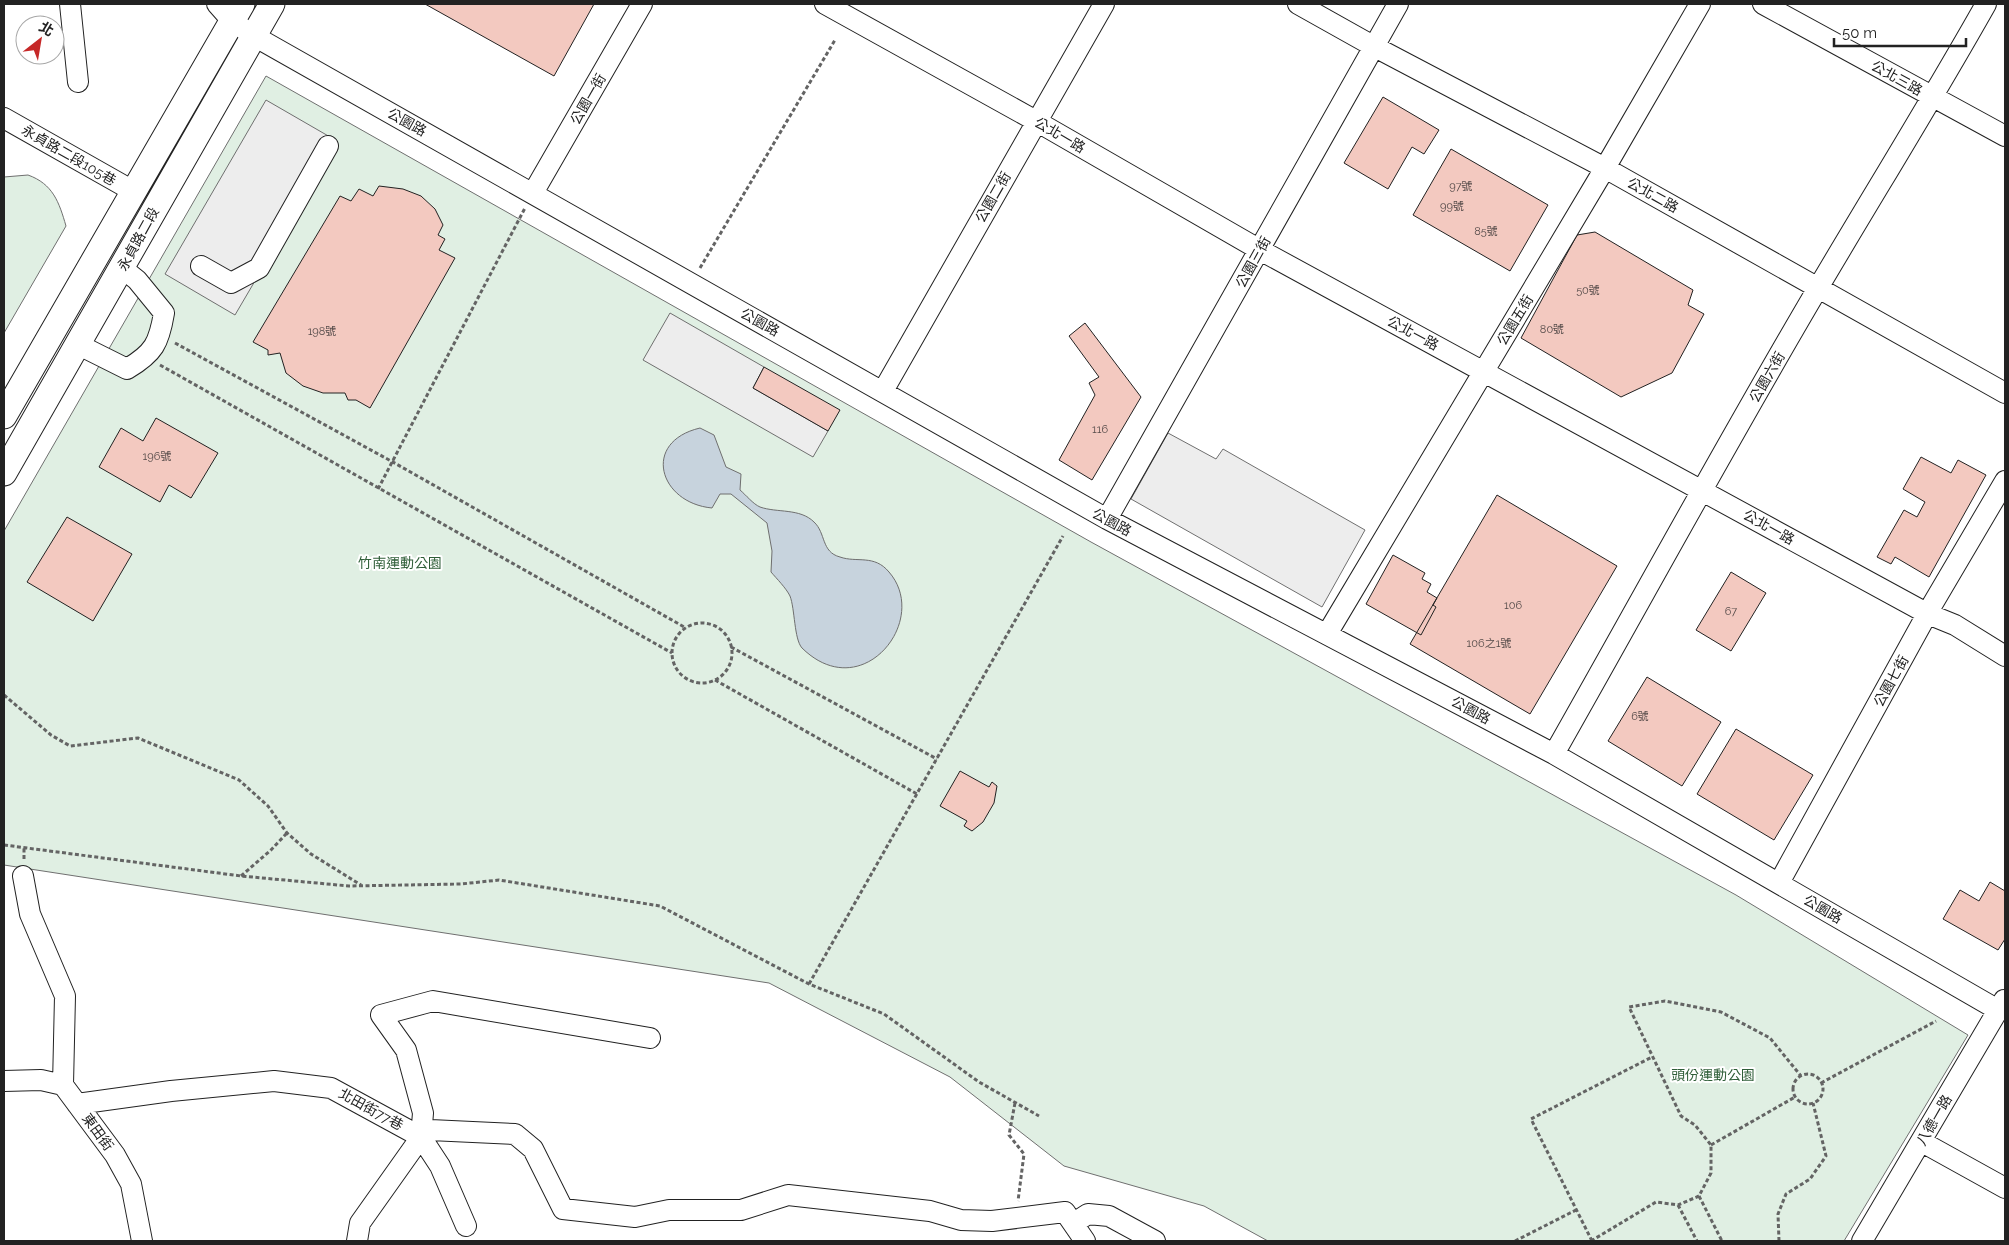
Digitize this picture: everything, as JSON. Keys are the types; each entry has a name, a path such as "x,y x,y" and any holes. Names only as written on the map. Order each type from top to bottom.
{"main road":[{"name":"永貞路二段","path":"4,474 272,4"},
{"name":"永貞路二段","path":"4,416 133,192 230,10"}],"street":[{"path":"70,4 78,82"},
{"name":"公園一街","path":"533,193 642,4"},
{"name":"公北一路","path":"825,4 1036,121 1260,250 1928,614 1955,625 2005,656"},
{"name":"公園二街","path":"883,391 1104,4"},
{"name":"公北二路","path":"1298,4 1373,46 1605,168 2005,393"},
{"name":"公園三街","path":"1106,519 1398,4"},
{"name":"公園五街","path":"1327,634 1483,371 1490,363 1700,4"},
{"name":"公北三路","path":"1763,4 1933,99 2005,136"},
{"name":"公園六街","path":"1554,754 1818,288 1933,99 1986,4"},
{"name":"公園路","path":"230,10 254,36 1106,519 1554,754 1779,883 2002,1004"},
{"name":"永貞路二段105巷","path":"4,118 133,192"},
{"path":"201,266 231,283 259,268 328,146"},
{"path":"77,344 127,368 146,358 160,335 164,313 137,280 122,268"},
{"name":"公園七街","path":"1779,883 1928,614 2005,481"},
{"path":"4,1081 41,1080 63,1085 65,996 30,914 23,876"},
{"path":"466,1226 440,1166 421,1137 423,1113 406,1050 381,1015 433,1001 650,1038"},
{"name":"八德一路","path":"1862,1241 2002,1004"},
{"name":"北田街77巷","path":"77,1104 171,1091 274,1081 331,1088 421,1137 360,1224 357,1241"},
{"name":"東田街","path":"63,1085 115,1155 130,1184 146,1241"},
{"path":"421,1137 430,1130 515,1134 533,1149 562,1209 635,1217 669,1210 740,1210 788,1195 930,1211 961,1220 992,1221 1065,1212 1085,1241"},
{"path":"1922,1142 2005,1188"},
{"path":"1074,1223 1088,1214 1109,1216 1155,1241"}],"path":[{"path":"691,283 835,40"},
{"path":"378,489 533,193"},
{"path":"160,335 392,461 686,628"},
{"path":"146,358 672,653"},
{"path":"809,984 1063,536"},
{"path":"715,680 729,666 731,647 728,638 713,626 694,624 678,634 672,653 673,663 686,678 695,682 715,680 917,794"},
{"path":"731,647 937,759"},
{"path":"5,697 51,736 70,746 138,738 240,780 268,806 287,833 311,854 362,886"},
{"path":"241,876 287,833"},
{"path":"4,845 241,876 362,886 461,884 499,880 660,906 809,984 884,1014 978,1082 1039,1116"},
{"path":"1652,1056 1532,1119 1591,1241 1656,1202 1678,1205 1698,1196 1712,1173 1711,1145 1695,1125 1681,1116 1629,1007 1665,1002 1721,1012 1770,1038 1801,1076"},
{"path":"1821,1083 1936,1021"},
{"path":"1801,1076 1815,1076 1821,1083 1821,1097 1813,1103 1803,1103 1795,1097 1793,1087 1801,1076"},
{"path":"1711,1145 1795,1097"},
{"path":"1015,1102 1009,1135 1024,1154 1015,1218"},
{"path":"1779,1241 1778,1214 1786,1194 1810,1179 1826,1156 1813,1103"},
{"path":"1698,1196 1722,1241"},
{"path":"1678,1205 1697,1241"},
{"path":"1515,1241 1576,1210"}],"green space":[{"name":"竹南運動公園","path":"266,76 1091,542 1736,895 1968,1035 1844,1241 1268,1241 1204,1206 1064,1166 950,1077 769,983 4,865 4,531"},
{"path":"28,175 44,183 54,195 66,226 4,333 4,177"}],"shaded area":[{"path":"266,100 337,141 235,315 165,274"},
{"path":"670,313 764,367 753,388 828,431 813,457 643,360"},
{"path":"700,428 714,435 726,467 741,474 740,490 755,504 767,509 795,513 808,518 818,526 827,547 834,555 846,559 871,561 883,566 889,572 900,591 902,612 896,633 884,650 867,663 847,668 825,664 802,648 797,638 790,596 771,572 772,551 767,523 731,494 720,494 712,508 694,504 679,495 669,484 664,471 664,458 670,446 681,435"},
{"path":"1168,433 1216,459 1223,449 1365,530 1322,607 1131,499"}],"building":[{"path":"425,4 594,4 554,76"},
{"path":"1383,97 1439,130 1424,154 1412,147 1388,189 1344,163"},
{"path":"1451,149 1548,205 1510,271 1413,215"},
{"path":"379,186 403,189 421,196 435,209 443,225 438,235 445,239 439,250 455,258 370,408 356,400 348,400 345,393 323,393 303,386 286,373 280,353 268,355 268,350 253,342 340,196 351,201 359,189 373,196"},
{"path":"1595,232 1693,290 1688,305 1704,314 1672,373 1621,397 1521,338 1577,235"},
{"path":"1085,323 1141,397 1092,480 1059,460 1095,395 1089,383 1099,377 1069,336"},
{"path":"764,367 840,410 828,431 753,388"},
{"path":"156,418 218,453 191,498 169,485 160,502 99,467 121,428 143,441"},
{"path":"1921,457 1951,473 1958,460 1986,475 1929,577 1895,557 1891,564 1877,557 1904,510 1917,517 1925,502 1903,489"},
{"path":"1497,495 1617,566 1530,714 1410,644"},
{"path":"67,517 132,554 93,621 27,582"},
{"path":"1393,555 1425,573 1422,579 1431,584 1427,592 1437,598 1433,605 1436,607 1421,635 1366,604"},
{"path":"1731,572 1766,593 1731,651 1696,630"},
{"path":"1647,677 1721,722 1682,786 1608,741"},
{"path":"1736,729 1813,775 1774,840 1697,794"},
{"path":"960,771 989,787 992,782 997,786 994,803 983,822 972,831 964,826 967,821 940,806"},
{"path":"1990,882 2005,891 2005,939 1998,950 1943,919 1960,890 1979,901"}],"park label":[{"name":"頭份運動公園","path":"1713,1075"}]}
